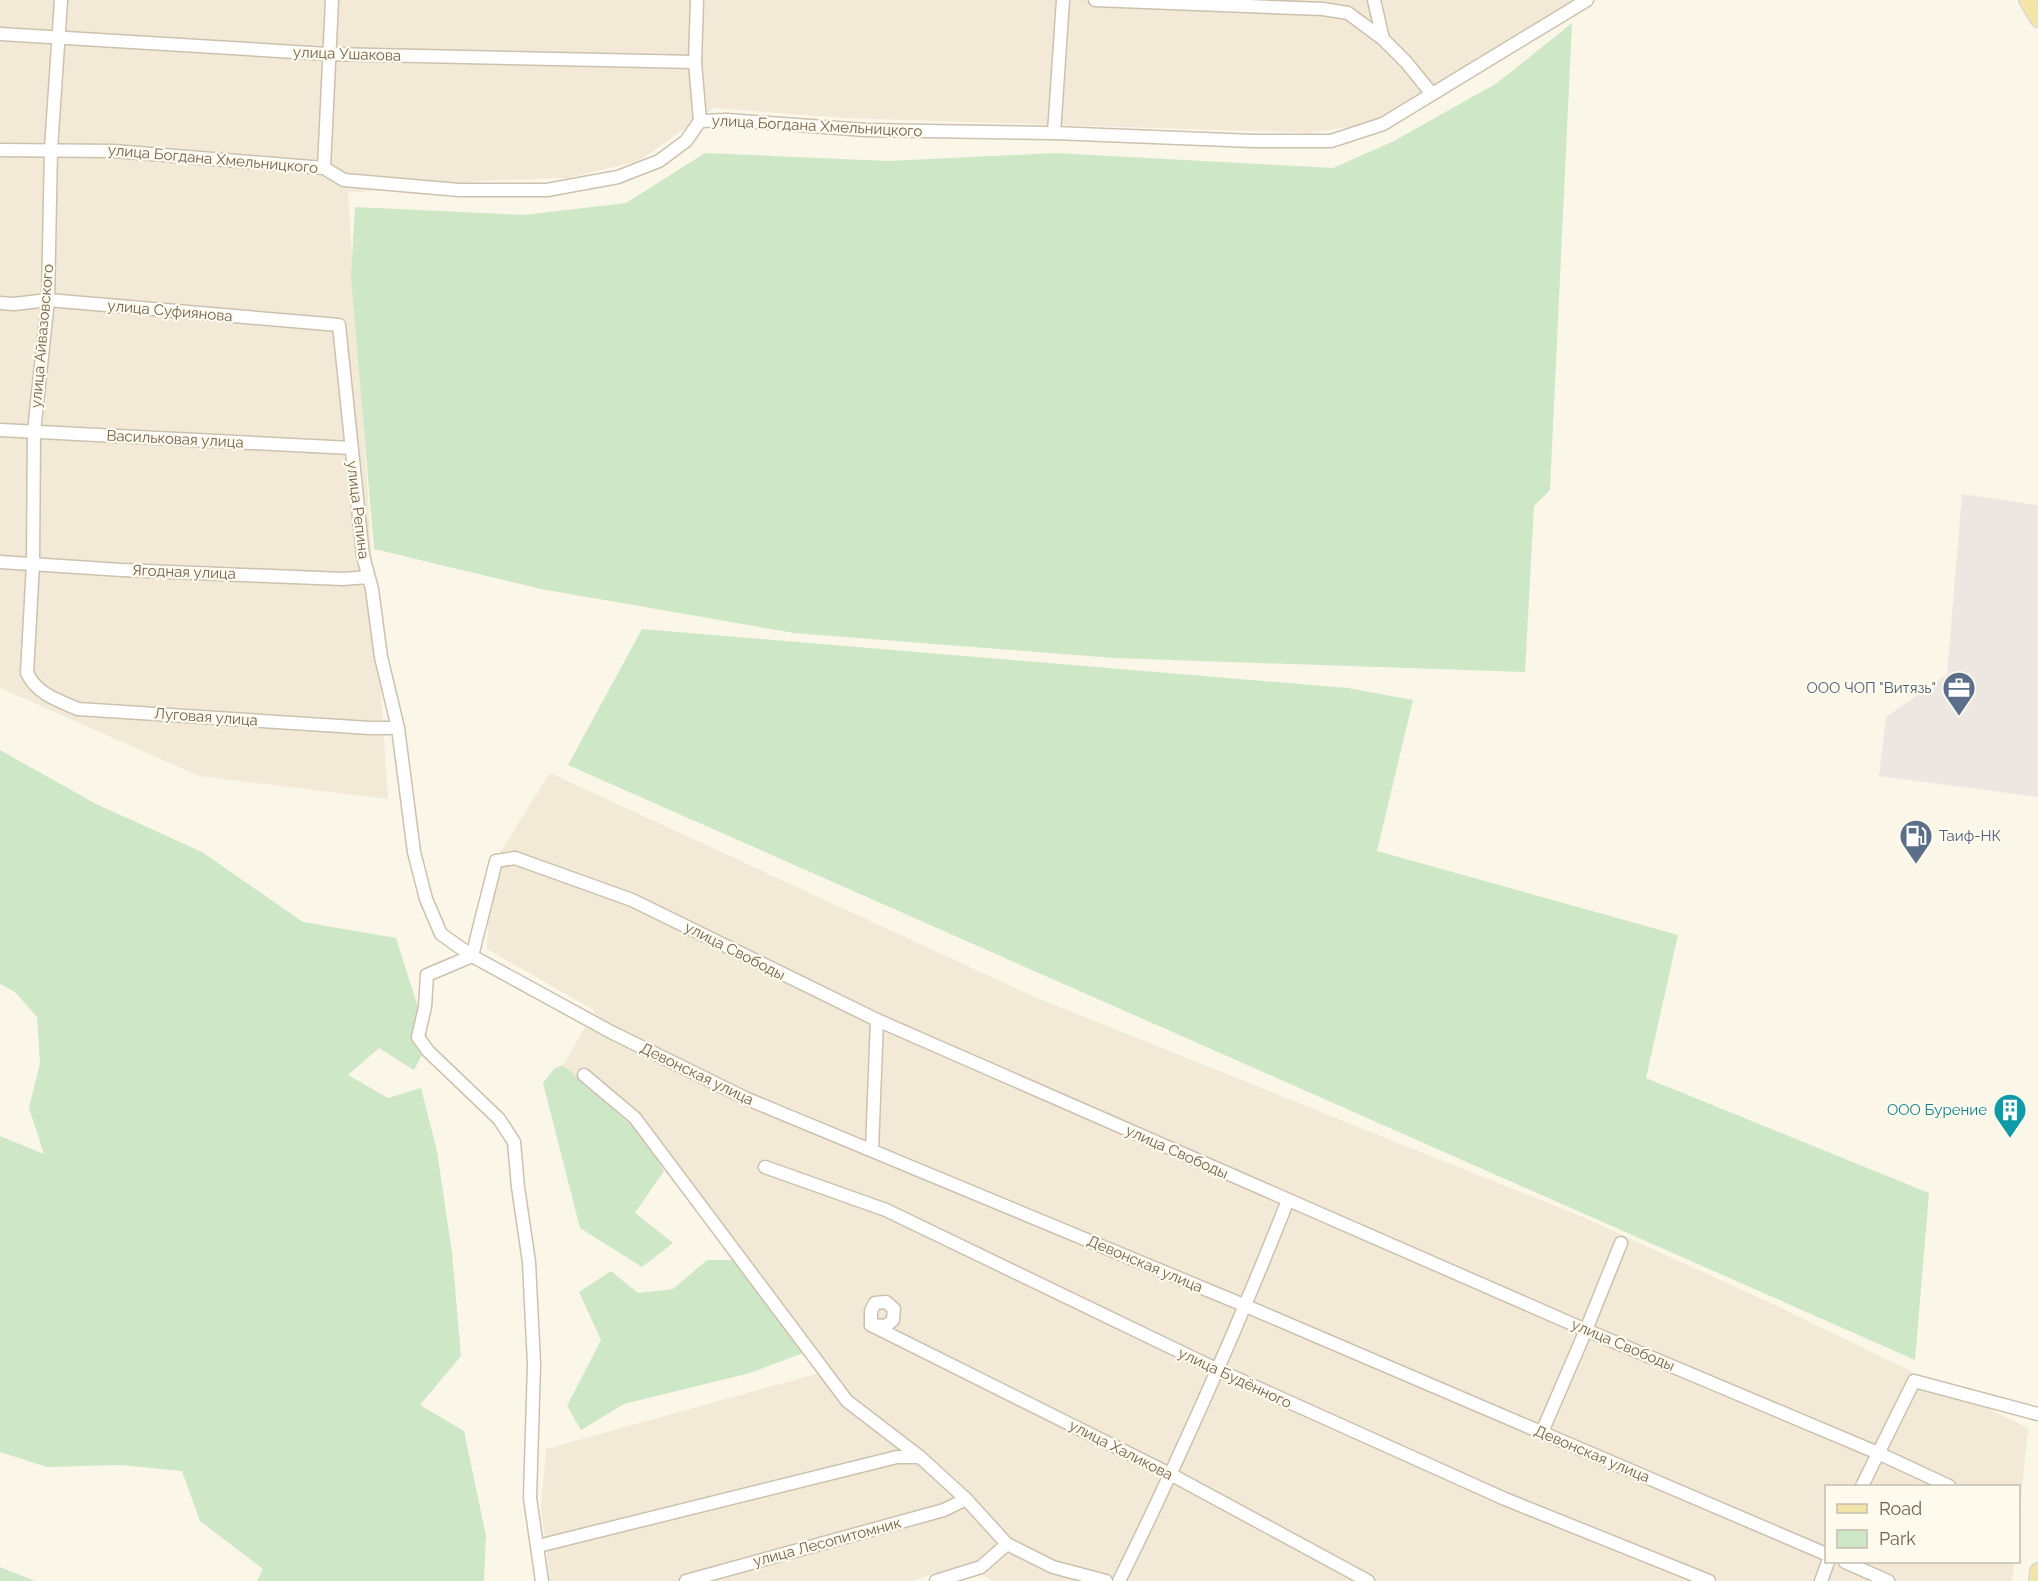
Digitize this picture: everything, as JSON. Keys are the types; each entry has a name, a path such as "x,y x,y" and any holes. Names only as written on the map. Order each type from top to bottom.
{"main road":[{"path":"2026,0 2038,19"},
{"path":"2037,1581 2038,1571"}],"street":[{"name":"улица Айвазовского","path":"27,673 33,564 34,431 48,300 51,149 61,0"},
{"path":"324,168 332,0"},
{"path":"698,0 695,62 700,121"},
{"path":"1054,133 1063,0"},
{"path":"1095,0 1323,9 1348,13 1383,39 1406,62 1432,94"},
{"path":"1374,0 1383,39"},
{"name":"улица Богдана Хмельницкого","path":"0,150 114,151 324,168 344,180 459,190 547,190 618,177 659,161 686,141 700,121 727,120 866,130 1054,133 1253,141 1332,141 1383,124 1587,0"},
{"name":"улица Ушакова","path":"0,34 328,54 695,62"},
{"name":"улица Суфиянова","path":"0,303 14,304 48,300 339,325"},
{"name":"улица Репина","path":"339,325 363,556 372,589 381,657 398,728 414,852 426,899 441,934 472,956"},
{"name":"Васильковая улица","path":"0,430 351,448"},
{"name":"Ягодная улица","path":"0,562 122,570 343,579 368,577"},
{"name":"Луговая улица","path":"27,673 32,682 47,696 78,709 398,728"},
{"name":"улица Свободы","path":"472,956 496,861 515,858 632,900 877,1020 1586,1330 1878,1453 1947,1485"},
{"path":"472,956 428,975 425,1008 418,1037 428,1051 499,1119 514,1142 529,1262 534,1364 530,1498 542,1581"},
{"name":"Девонская улица","path":"472,956 611,1032 745,1098 1246,1306 1825,1553"},
{"path":"872,1150 877,1020"},
{"path":"584,1075 635,1118 847,1401 920,1457 966,1499 1007,1544 1053,1567 1106,1581"},
{"name":"улица Будённого","path":"765,1167 886,1210 1218,1370 1505,1499 1709,1581"},
{"path":"1119,1581 1172,1474 1246,1306 1288,1200"},
{"path":"1542,1432 1621,1243"},
{"name":"улица Халикова","path":"871,1325 1172,1474 1368,1581"},
{"path":"1862,1485 1914,1381 2038,1414"},
{"path":"538,1546 897,1457 920,1457"},
{"name":"улица Лесопитомник","path":"686,1581 944,1510 966,1499"},
{"path":"936,1581 981,1567 1007,1544"},
{"path":"1821,1581 1828,1563"},
{"path":"1847,1563 1888,1581"}],"shaded area":[{"path":"0,0 1574,0 1381,122 1309,133 844,118 714,108 639,161 567,178 497,180 348,193 388,799 199,776 0,688"},
{"name":"ООО ЧОП \"Витязь\"","path":"1962,494 2038,505 2038,797 1879,776 1886,717 1947,674"},
{"path":"550,773 1037,998 1583,1217 1779,1307 2028,1428 2020,1510 2020,1485 1825,1485 1825,1563 2014,1563 2012,1581 994,1581 962,1565 912,1581 550,1581 541,1507 546,1449 819,1373 673,1180 643,1136 563,1065 595,1011 487,949 490,868"}],"green space":[{"path":"1572,23 1550,490 1534,506 1525,672 1114,658 794,633 541,589 374,549 351,276 355,207 524,215 626,203 705,153 888,161 1056,153 1333,168 1394,141 1497,83"},
{"path":"642,629 1348,688 1413,700 1377,851 1678,935 1646,1078 1929,1193 1915,1360 568,765"},
{"path":"0,750 96,804 202,852 303,922 396,938 429,1042 414,1070 379,1048 348,1075 388,1098 421,1088 437,1151 452,1253 461,1356 420,1405 464,1431 486,1536 484,1581 257,1581 263,1569 200,1521 182,1471 121,1465 47,1467 0,1452 0,1136 44,1154 29,1108 40,1063 37,1017 15,992 0,984"},
{"path":"563,1065 643,1136 664,1171 635,1213 673,1243 642,1267 580,1228 543,1083 554,1069"},
{"path":"707,1260 735,1260 803,1353 750,1373 624,1404 581,1430 567,1406 601,1340 579,1292 611,1271 638,1293 673,1289"},
{"path":"0,1567 35,1581 0,1581"}],"place":[{"name":"ООО ЧОП \"Витязь\"","path":"1959,717"},
{"name":"Таиф-НК","path":"1916,865"},
{"name":"ООО Бурение","path":"2010,1139"}]}
